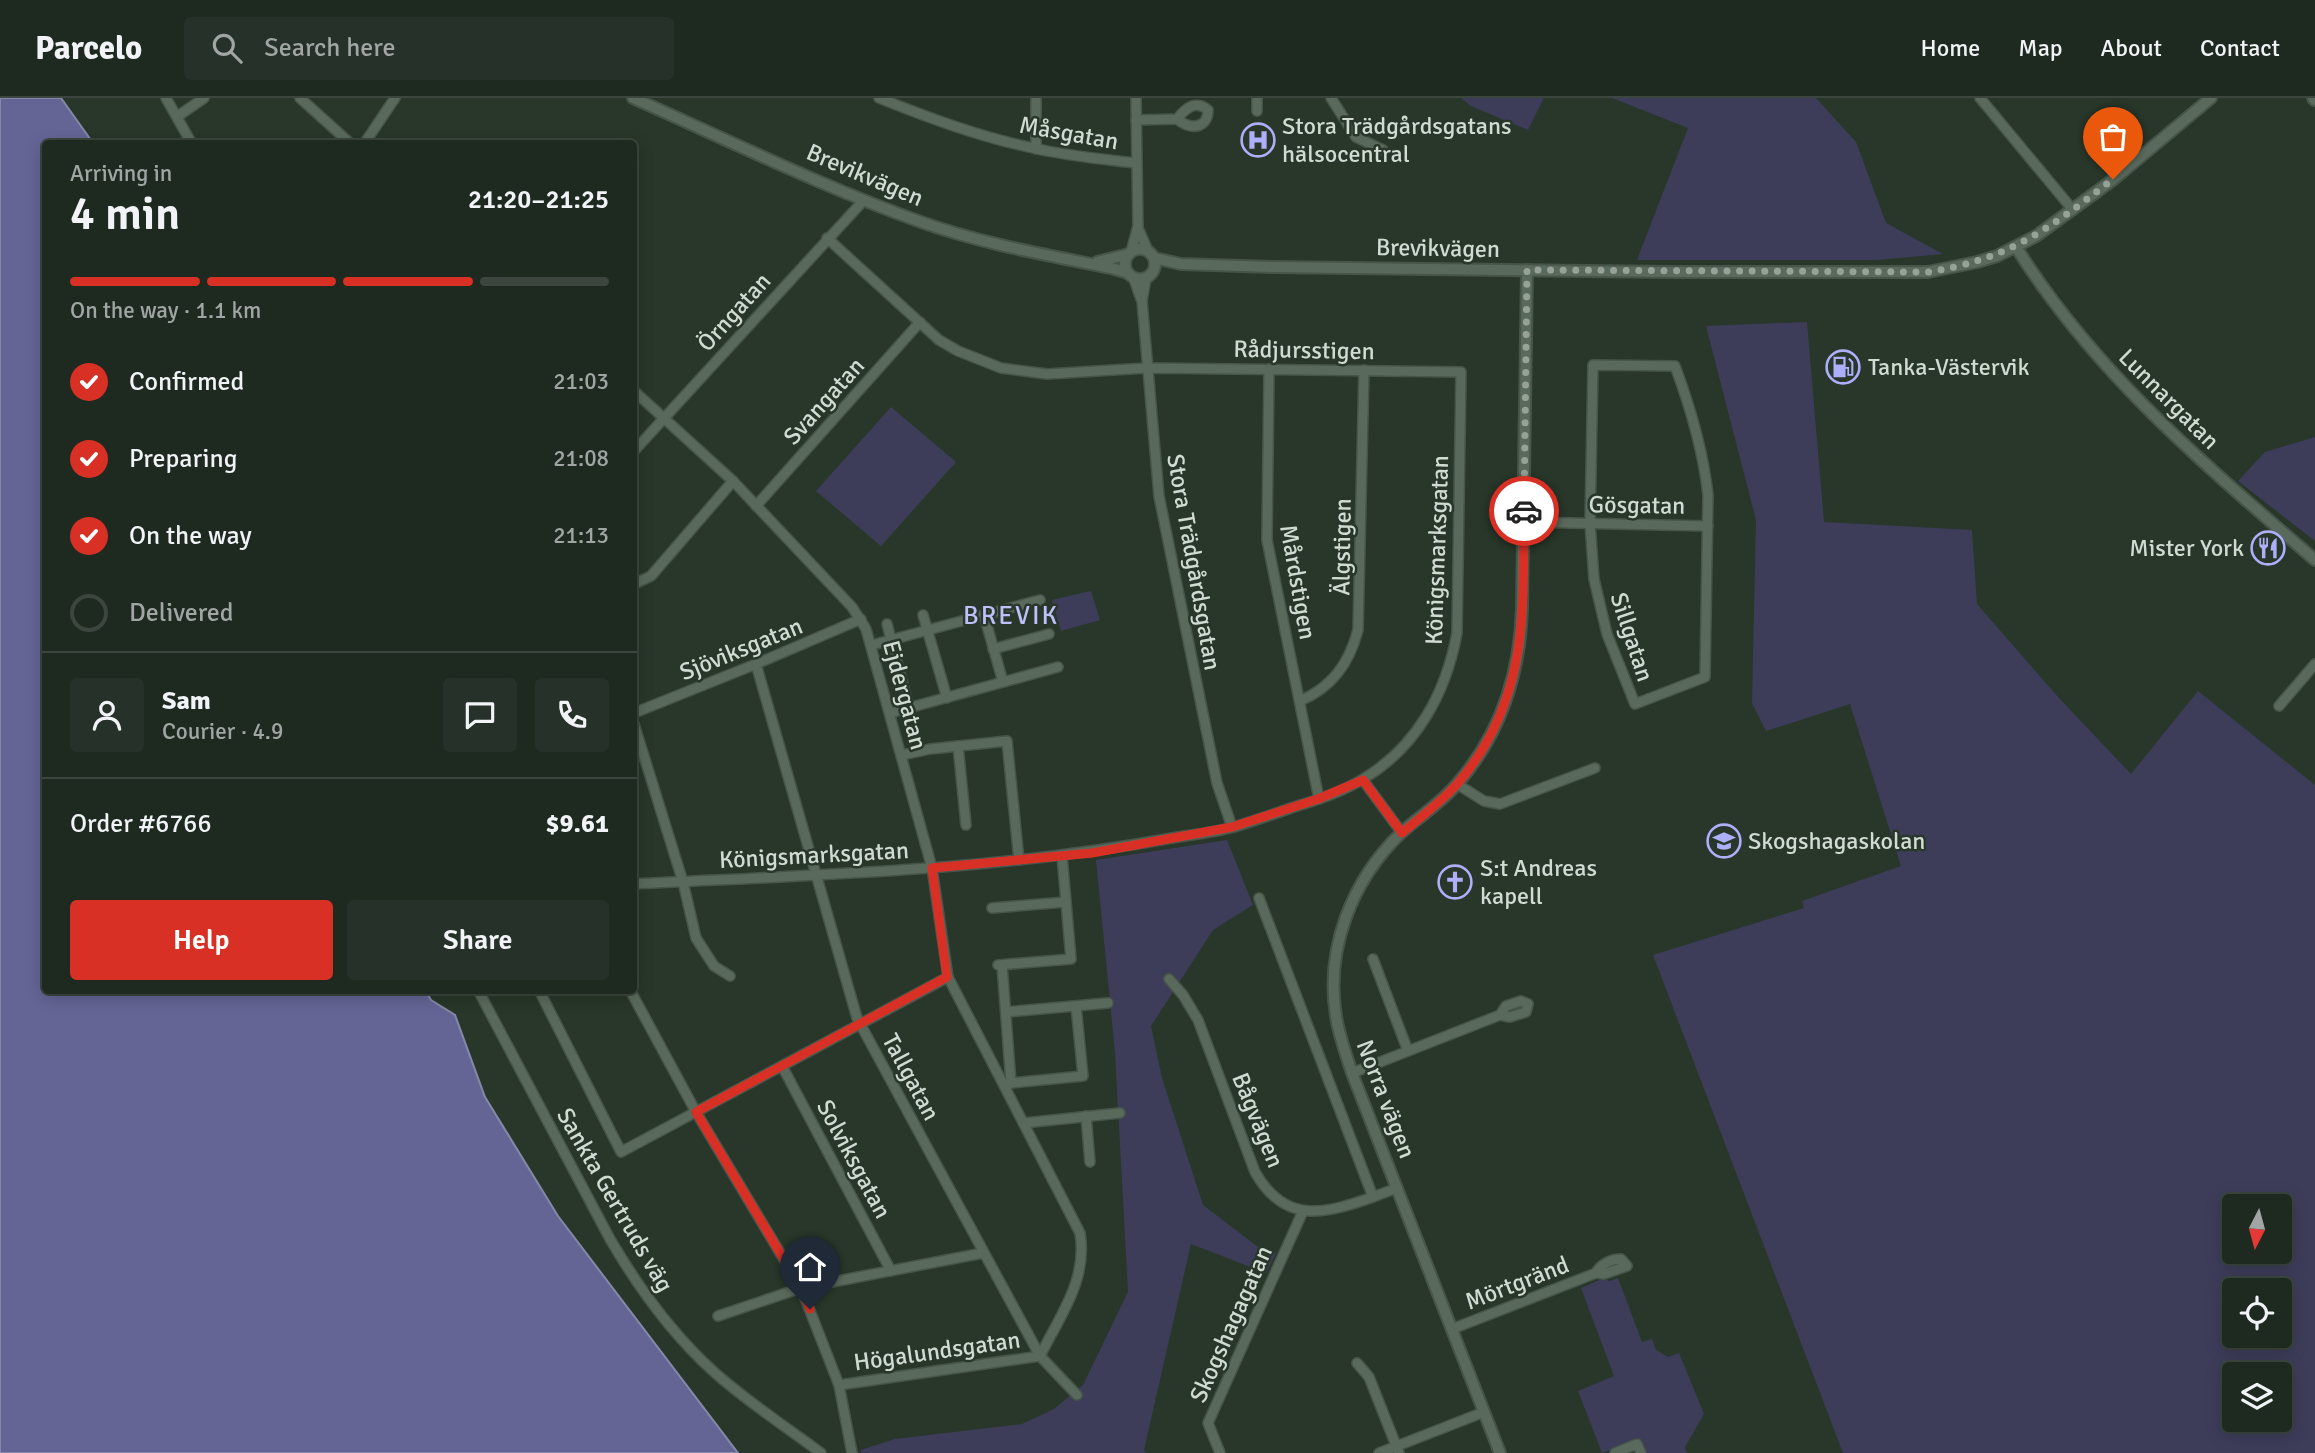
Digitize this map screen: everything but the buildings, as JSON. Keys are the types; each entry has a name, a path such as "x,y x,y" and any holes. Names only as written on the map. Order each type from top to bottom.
{"street":[{"path":"166,98 190,140"},
{"path":"178,116 204,98"},
{"path":"300,98 347,140"},
{"path":"367,140 395,98"},
{"name":"Brevikvägen","path":"633,98 864,200 964,235 1091,264 1131,276"},
{"name":"Måsgatan","path":"878,98 939,122 1035,149 1135,163"},
{"path":"1035,149 1036,98"},
{"path":"1136,98 1138,226 1125,263 1131,276 1149,276 1156,266 1138,226"},
{"path":"1257,111 1258,98"},
{"path":"1331,98 1356,137 1383,150"},
{"path":"1980,98 2073,210"},
{"name":"Brevikvägen","path":"2192,113 2204,98"},
{"name":"Brevikvägen","path":"1151,254 1181,264 1919,273 1977,262 2016,247 2073,210 2211,98"},
{"path":"1136,120 1177,119"},
{"name":"Örngatan","path":"637,448 864,200"},
{"name":"Rådjursstigen","path":"827,238 939,340 981,361 1012,370 1047,374 1147,368 1461,372"},
{"name":"Lunnargatan","path":"2016,247 2078,334 2156,419 2221,480 2315,560"},
{"path":"1130,253 1137,249 1151,254"},
{"name":"Brevikvägen","path":"1091,264 1130,253"},
{"name":"Brevikvägen","path":"1149,276 1181,264"},
{"name":"Norra vägen","path":"1500,1453 1352,1073 1340,1035 1333,995 1341,931 1358,888 1384,851 1457,784 1482,751 1494,729 1513,680 1521,631 1527,270"},
{"name":"Stora Trädgårdsgatan","path":"1131,276 1142,300 1159,496 1217,783 1232,827"},
{"name":"Stora Trädgårdsgatan","path":"1142,300 1149,276"},
{"name":"Svangatan","path":"757,506 920,322"},
{"path":"1590,523 1593,365 1675,366 1700,442 1708,495 1708,526"},
{"name":"Mårdstigen","path":"1269,369 1267,540 1318,799"},
{"name":"Älgstigen","path":"1300,701 1316,694 1338,675 1354,646 1358,630 1364,370"},
{"name":"Königsmarksgatan","path":"637,884 932,868 1092,853 1232,827 1318,799 1363,780 1387,762 1420,727 1444,684 1451,662 1457,633 1461,372"},
{"name":"Ejdergatan","path":"637,394 757,506 861,619 872,645 932,868 947,977 1008,1085 1024,1123 1080,1233 1083,1263 1079,1279 1040,1356"},
{"path":"637,583 651,576 733,481"},
{"name":"Gösgatan","path":"1524,522 1708,526"},
{"name":"Sillgatan","path":"1590,523 1591,556 1600,606 1607,634 1634,704 1705,677 1708,526"},
{"path":"872,645 1040,600"},
{"path":"923,615 947,698"},
{"path":"984,615 1003,682"},
{"name":"Sjöviksgatan","path":"637,712 861,619"},
{"path":"887,624 909,708"},
{"path":"993,649 1049,634"},
{"name":"Tallgatan","path":"756,664 860,1023 1040,1356 1077,1395"},
{"path":"2279,706 2315,664"},
{"path":"890,713 1058,667"},
{"path":"637,734 683,882 696,937 714,966 730,976"},
{"path":"902,755 1007,741 1019,860"},
{"path":"958,746 966,825"},
{"path":"1457,784 1484,801 1500,804 1595,768"},
{"path":"1363,780 1402,833"},
{"name":"Ejdergatan","path":"1008,1085 1006,1012 1000,965 1071,959 1062,856"},
{"path":"1259,898 1373,1197"},
{"path":"992,908 1066,902"},
{"path":"1373,958 1408,1051"},
{"path":"541,994 621,1152 947,977"},
{"name":"Bågvägen","path":"1169,979 1183,995 1198,1020 1255,1172 1269,1192 1303,1211"},
{"name":"Sankta Gertruds väg","path":"480,994 610,1239 652,1304 712,1370 821,1453"},
{"path":"632,994 696,1112 801,1288 839,1385 852,1453"},
{"path":"1006,1012 1108,1003"},
{"path":"1008,1085 1083,1076 1076,1006"},
{"path":"1352,1073 1500,1015"},
{"name":"Solviksgatan","path":"782,1066 891,1271"},
{"path":"1024,1123 1120,1113"},
{"path":"1086,1116 1090,1162"},
{"path":"1303,1211 1329,1211 1397,1188"},
{"name":"Skogshagagatan","path":"1220,1453 1208,1423 1303,1211"},
{"path":"718,1316 801,1288 983,1253"},
{"name":"Mörtgränd","path":"1452,1329 1596,1273"},
{"name":"Högalundsgatan","path":"839,1385 1040,1356"},
{"path":"1357,1363 1369,1377 1398,1450"},
{"path":"1379,1453 1398,1450 1484,1412"},
{"path":"1615,1453 1637,1444 1641,1453"}],"shaded area":[{"path":"0,98 61,98 91,140 42,140 42,994 428,994 431,1000 455,1015 485,1097 558,1216 738,1453 0,1453"},
{"path":"1461,98 1544,98 1528,130 1471,106"},
{"path":"1612,98 1816,98 1856,142 1886,223 1943,254 1877,260 1637,260 1688,128"},
{"path":"1807,322 1824,522 1972,530 1977,604 2058,697 2131,774 2198,691 2315,785 2315,1453 1843,1453 1653,955 1804,908 1802,901 1901,866 1850,704 1766,731 1752,703 1756,520 1706,326"},
{"path":"891,407 956,462 881,546 816,491"},
{"path":"2315,437 2315,541 2238,481 2265,452"},
{"path":"1091,591 1100,620 1061,631 1052,600"},
{"path":"1227,840 1253,905 1213,930 1151,1026 1162,1078 1203,1205 1258,1247 1276,1253 1266,1273 1191,1244 1144,1450 1146,1453 861,1453 861,1450 895,1439 1022,1424 1054,1409 1083,1385 1128,1292 1115,1052 1096,860"},
{"path":"1618,1278 1642,1342 1652,1339 1656,1350 1668,1357 1679,1353 1704,1414 1685,1447 1687,1453 1644,1453 1638,1440 1602,1453 1578,1391 1614,1376 1581,1288 1602,1279 1610,1281"}],"way so far":[{"path":"1524,511 1527,270 1928,272 1977,262 2016,247 2036,236 2113,179"}],"place":[{"name":"Stora Trädgårdsgatans hälsocentral","path":"1258,140"},
{"name":"Tanka-Västervik","path":"1843,367"},
{"name":"Mister York","path":"2268,548"},
{"name":"Skogshagaskolan","path":"1724,841"},
{"name":"S:t Andreas kapell","path":"1455,882"}],"district":[{"name":"BREVIK","path":"1011,616"}],"route":[{"path":"810,1309 801,1288 696,1112 947,977 932,868 1092,853 1232,827 1318,799 1363,780 1402,833 1457,784 1482,751 1505,705 1513,680 1521,631 1524,511"}]}
